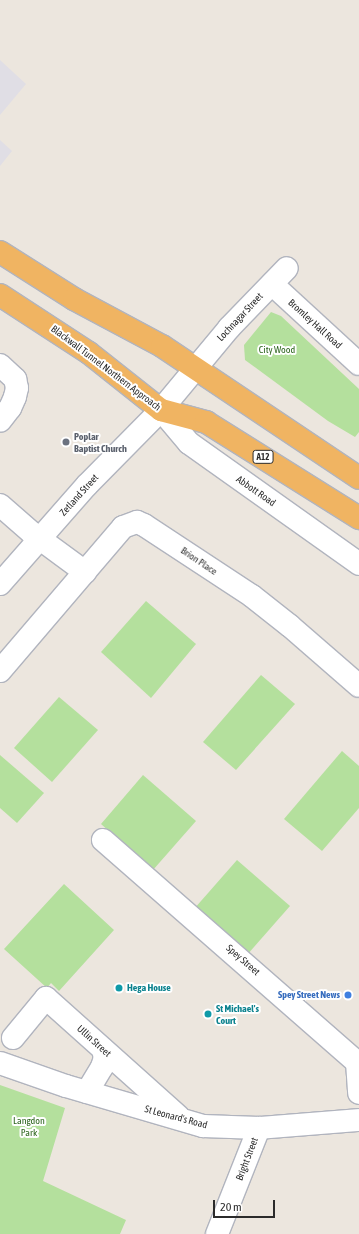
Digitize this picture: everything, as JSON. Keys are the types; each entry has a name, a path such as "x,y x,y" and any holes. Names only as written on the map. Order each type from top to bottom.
{"highway":[{"path":"0,252 74,300 162,346 359,478"},
{"name":"Blackwall Tunnel Northern Approach","path":"0,295 95,357 161,410 206,422 359,518"}],"street":[{"name":"Lochnagar Street","path":"161,410 229,328 287,268"},
{"name":"Bromley Hall Road","path":"272,284 359,364"},
{"path":"0,365 15,379 17,388 15,398 10,408 0,421"},
{"name":"Zetland Street","path":"0,584 87,485 161,410"},
{"name":"Abbott Road","path":"161,410 189,443 359,564"},
{"path":"0,505 85,572 0,671"},
{"name":"Brion Place","path":"85,572 123,527 137,522 144,524 252,596 290,626 359,686"},
{"name":"Spey Street","path":"103,840 357,1062 359,1093"},
{"name":"Ullin Street","path":"13,1038 46,998 181,1120"},
{"path":"86,1092 102,1067 105,1058 103,1050"},
{"name":"St Leonard's Road","path":"0,1063 86,1092 202,1126 259,1128 359,1120"},
{"name":"Bright Street","path":"217,1234 259,1128"}],"shaded area":[{"path":"0,60 26,84 0,115"},
{"path":"0,140 12,151 0,166"}],"green space":[{"name":"City Wood","path":"271,312 281,316 359,389 359,432 355,437 328,421 245,360 244,345"},
{"path":"146,601 196,644 151,698 101,652"},
{"path":"261,675 295,704 236,770 203,742"},
{"path":"59,697 98,730 52,782 14,748"},
{"path":"342,751 359,766 359,808 322,851 284,819"},
{"path":"0,755 44,793 17,823 0,808"},
{"path":"143,775 196,821 153,870 101,824"},
{"path":"237,860 290,906 247,955 194,909"},
{"path":"64,884 114,930 59,991 51,983 47,988 4,949"},
{"name":"Langdon Park","path":"0,1085 65,1108 43,1181 126,1220 120,1234 0,1234"}],"place":[{"name":"Poplar Baptist Church","path":"66,442"},
{"name":"Hega House","path":"119,988"},
{"name":"Spey Street News","path":"348,995"},
{"name":"St Michael's Court","path":"208,1014"}]}
